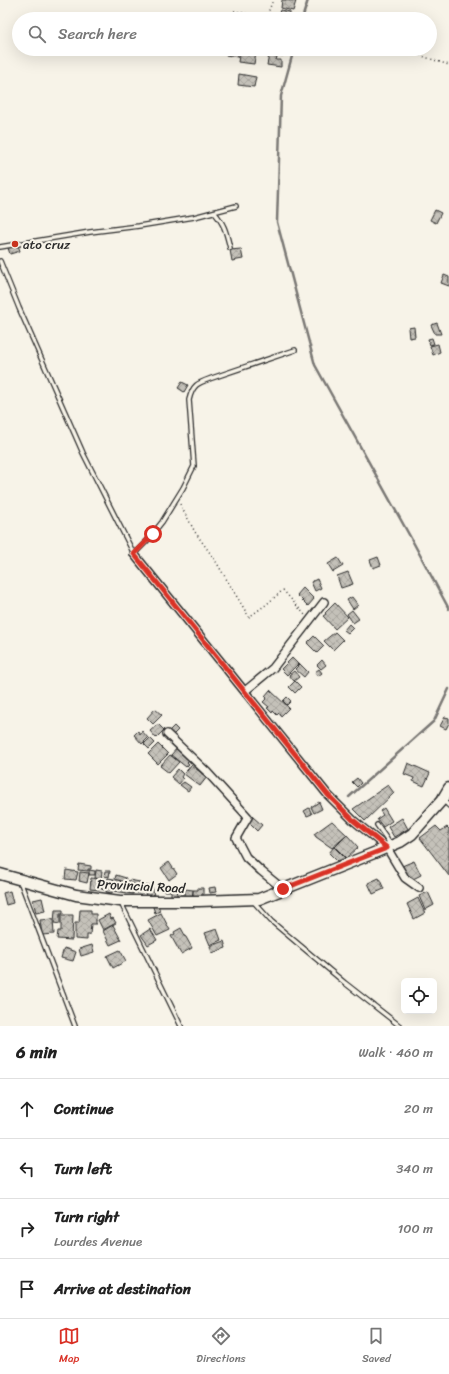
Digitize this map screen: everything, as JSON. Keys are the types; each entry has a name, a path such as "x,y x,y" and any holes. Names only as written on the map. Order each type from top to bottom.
{"main road":[{"name":"Provincial Road","path":"0,874 76,895 120,901 199,902 255,899 389,847 412,834 446,803 449,788"}],"street":[{"path":"134,554 328,795 353,820 389,847 405,878 418,888"},
{"path":"245,691 273,668 324,602"},
{"path":"167,734 207,772 248,817 236,838 246,857 283,889"}],"lane":[{"path":"0,247 90,232 146,225 214,212 236,206"},
{"path":"214,212 222,222 230,248"},
{"path":"0,261 19,308 83,453 134,554 162,522 176,497 183,488 194,466 189,400 192,390 199,383 295,350"},
{"path":"378,825 389,847"},
{"path":"19,880 75,1026"},
{"path":"255,899 271,921 345,983 400,1026"},
{"path":"120,901 181,1026"}],"path":[{"path":"268,12 273,0"},
{"path":"234,11 239,12"},
{"path":"422,56 449,65"},
{"path":"176,497 195,532 215,560 249,617 283,590 309,620"}],"building":[{"path":"282,0 296,1 293,11 281,8"},
{"path":"280,10 290,12 279,12"},
{"path":"239,56 255,56 254,64 238,62"},
{"path":"269,56 277,57 276,60 281,60 281,67 267,65"},
{"path":"239,74 256,77 254,87 238,85"},
{"path":"435,210 441,213 436,223 430,220"},
{"path":"18,245 20,251 10,254 8,248"},
{"path":"241,249 243,259 232,261 230,250"},
{"path":"444,275 449,277 449,286 441,283"},
{"path":"437,323 441,334 435,334 431,325"},
{"path":"414,327 415,337 409,338 408,328"},
{"path":"432,338 434,344 430,345 428,339"},
{"path":"438,344 440,352 433,355 430,346"},
{"path":"182,382 188,385 184,392 178,388"},
{"path":"378,557 381,565 373,568 370,560"},
{"path":"338,558 343,566 333,572 328,564"},
{"path":"348,572 353,584 341,588 337,576"},
{"path":"317,579 321,588 315,591 311,582"},
{"path":"303,588 314,599 308,606 297,595"},
{"path":"352,597 358,605 353,609 347,600"},
{"path":"335,603 348,617 335,629 323,616"},
{"path":"352,610 359,619 353,623 347,614"},
{"path":"349,624 353,628 348,633 344,630"},
{"path":"335,632 343,640 333,650 324,641"},
{"path":"314,636 324,646 317,653 307,643"},
{"path":"292,658 298,664 287,675 281,669"},
{"path":"322,660 326,665 321,669 317,665"},
{"path":"300,664 308,672 304,677 295,669"},
{"path":"319,669 322,673 318,676 315,672"},
{"path":"294,671 299,677 294,681 289,675"},
{"path":"295,681 301,687 295,693 289,687"},
{"path":"270,690 289,708 281,716 279,713 277,715 273,711 272,713 267,708 269,707 263,702 267,698 265,696"},
{"path":"287,697 291,701 287,705 283,701"},
{"path":"155,709 162,715 153,724 147,718"},
{"path":"445,717 449,718 449,723 446,729 440,726"},
{"path":"158,724 164,730 156,738 150,731"},
{"path":"174,726 178,730 173,735 169,731"},
{"path":"138,731 140,734 142,731 148,738 142,744 134,735"},
{"path":"150,738 155,743 149,749 144,744"},
{"path":"158,744 168,754 158,764 148,754"},
{"path":"177,748 190,759 187,762 189,764 186,767 171,755"},
{"path":"170,755 179,762 169,773 160,766"},
{"path":"408,763 430,773 424,786 413,781 414,778 404,774"},
{"path":"191,765 207,777 200,786 184,774"},
{"path":"178,769 183,774 181,777 183,779 179,784 171,777"},
{"path":"357,778 361,783 357,787 352,782"},
{"path":"184,782 191,787 188,791 180,785"},
{"path":"388,785 394,793 365,821 353,809"},
{"path":"319,802 322,809 314,813 311,807"},
{"path":"309,808 312,814 307,816 304,811"},
{"path":"384,808 392,821 383,827 377,819 383,815 380,811"},
{"path":"253,817 262,825 257,831 248,822"},
{"path":"402,818 408,829 394,837 388,827"},
{"path":"332,821 347,835 332,848 314,834"},
{"path":"436,826 441,831 447,827 449,829 449,876 420,838"},
{"path":"347,835 358,847 346,858 335,847"},
{"path":"334,847 346,859 340,864 329,853"},
{"path":"414,861 421,875 409,881 402,866"},
{"path":"169,862 177,874 169,880 161,868"},
{"path":"79,864 91,866 91,869 88,869 88,871 78,870"},
{"path":"66,870 78,872 76,880 65,879"},
{"path":"89,870 95,871 95,875 89,875"},
{"path":"96,870 102,871 101,879 95,878"},
{"path":"105,871 110,871 109,877 104,876"},
{"path":"80,872 89,873 87,883 79,881"},
{"path":"116,875 126,878 125,882 115,879"},
{"path":"91,878 100,879 99,890 90,889"},
{"path":"102,878 106,879 104,890 101,889"},
{"path":"108,878 114,879 112,893 106,892"},
{"path":"379,878 384,889 373,894 368,883"},
{"path":"129,880 140,882 140,885 128,883"},
{"path":"115,881 125,882 124,886 128,887 128,884 140,886 139,893 134,892 133,894 114,891"},
{"path":"152,885 154,896 146,897 144,886"},
{"path":"165,887 177,888 177,897 171,897 171,891 164,891"},
{"path":"215,887 216,892 210,893 209,888"},
{"path":"198,888 203,888 203,898 193,898 193,890 198,890"},
{"path":"178,889 185,889 184,897 177,897"},
{"path":"185,889 193,890 192,898 185,898"},
{"path":"10,891 13,903 6,905 3,893"},
{"path":"428,892 434,905 425,910 419,896"},
{"path":"42,898 45,911 36,913 33,900"},
{"path":"418,898 425,913 414,919 407,904"},
{"path":"158,905 160,911 155,913 153,907"},
{"path":"55,910 63,910 63,914 60,914 60,924 54,923"},
{"path":"80,910 91,910 91,914 96,914 96,924 91,924 90,935 87,935 87,940 75,939 75,923 79,923"},
{"path":"161,913 170,930 157,936 148,920"},
{"path":"109,914 111,919 113,918 116,923 103,930 98,920"},
{"path":"61,915 73,915 72,940 57,939 58,931 61,931"},
{"path":"53,919 54,934 42,935 40,920"},
{"path":"113,925 121,940 110,945 103,931"},
{"path":"181,928 192,948 181,954 171,936 175,934 174,932"},
{"path":"150,929 157,940 148,945 141,935"},
{"path":"217,929 221,940 210,945 205,933"},
{"path":"224,941 226,948 212,953 210,946"},
{"path":"92,945 94,952 81,956 79,949"},
{"path":"64,948 76,952 73,961 61,958"},
{"path":"120,950 126,961 113,968 107,956"}],"waterway":[{"path":"304,12 308,0"},
{"path":"292,56 281,96 277,222 315,365 449,609"},
{"path":"349,797 434,721 449,689"}],"place":[{"name":"ato cruz","path":"15,244"}],"route":[{"path":"153,534 134,554 328,795 353,820 387,848 283,889"}]}
